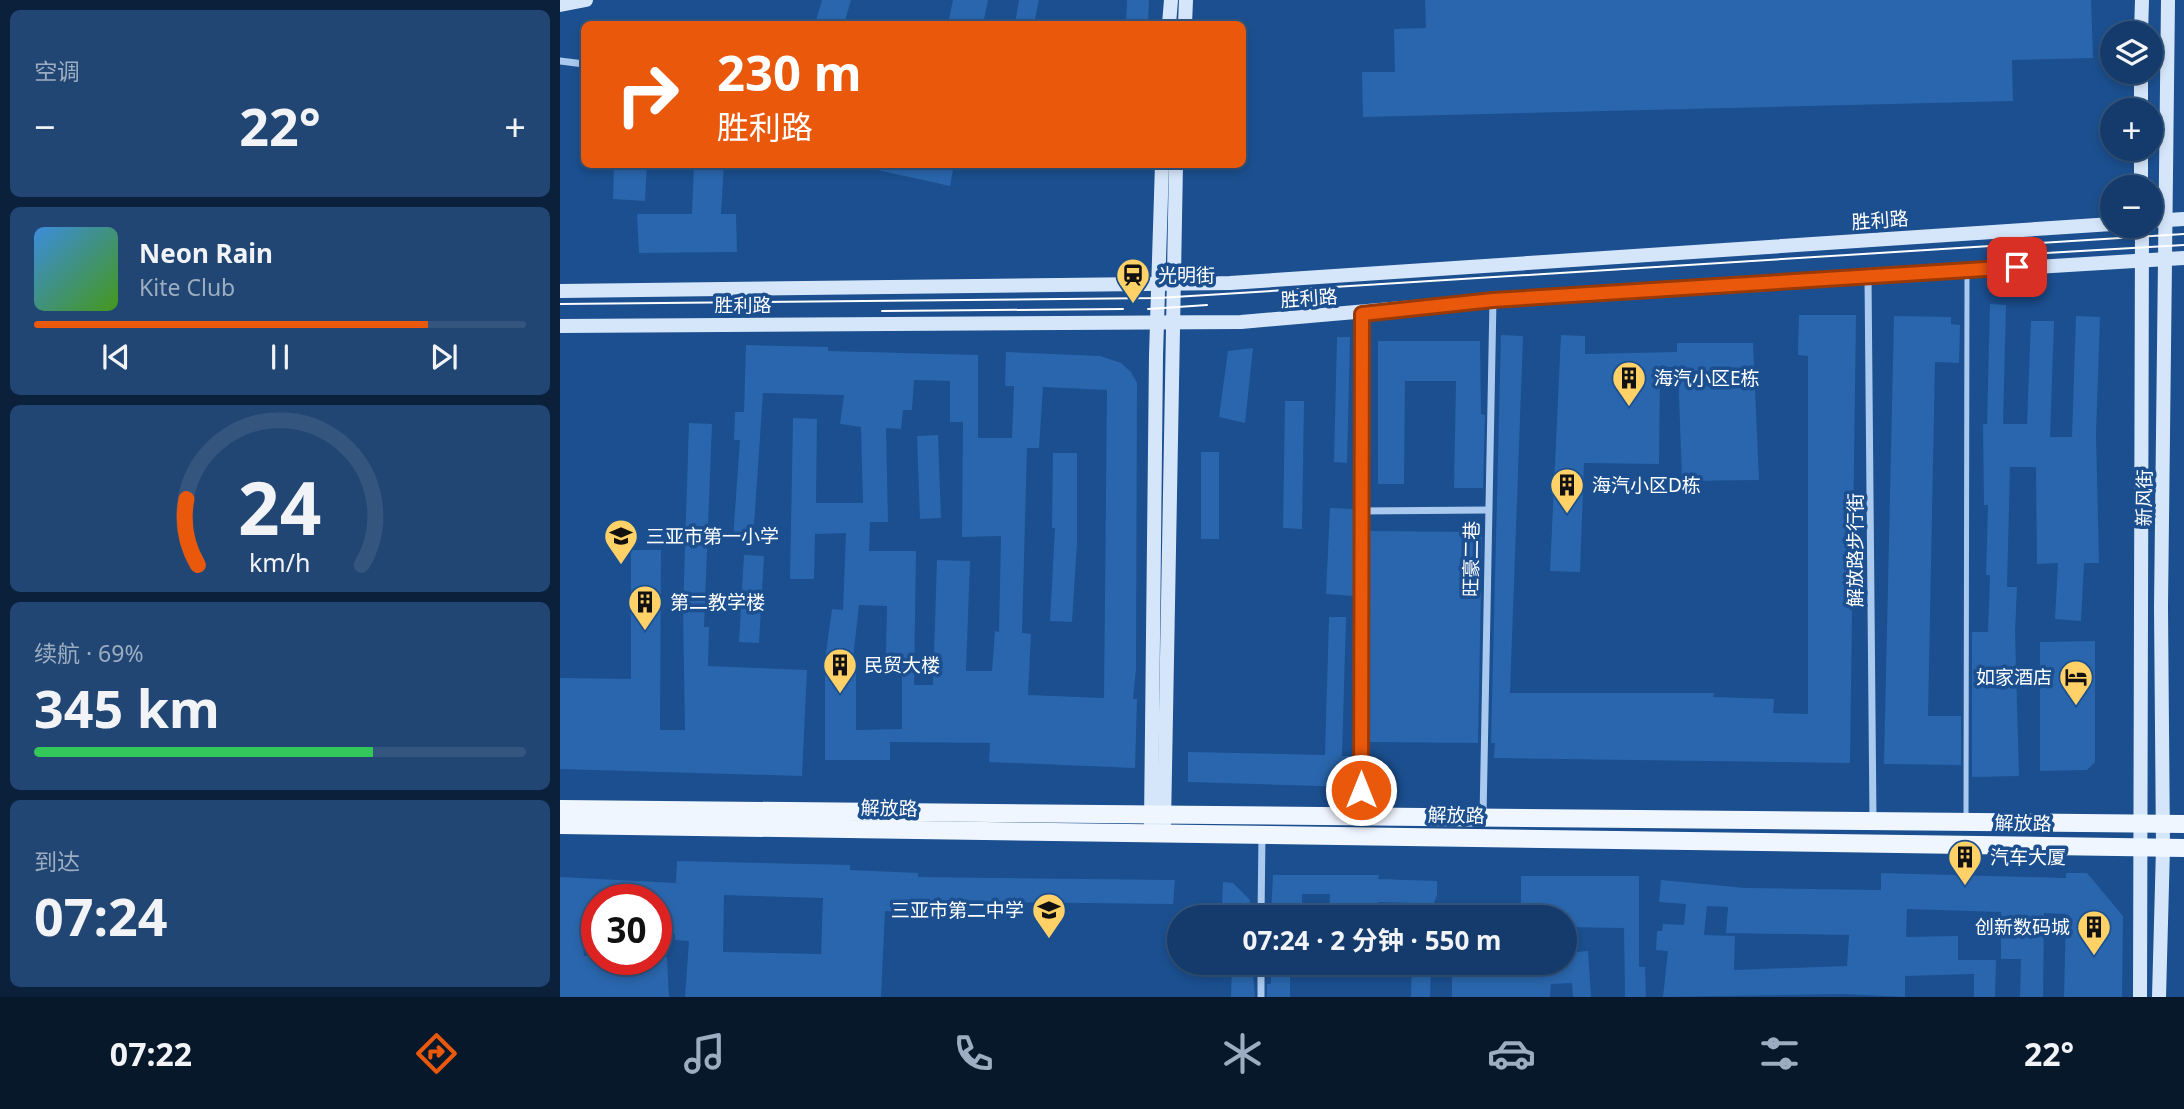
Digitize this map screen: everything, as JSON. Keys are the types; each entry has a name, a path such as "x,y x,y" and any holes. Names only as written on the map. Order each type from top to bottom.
{"main road":[{"path":"560,5 586,0"},
{"path":"1169,21 1171,0"},
{"path":"1185,21 1186,0"},
{"path":"2141,21 2142,0"},
{"name":"新风街","path":"2159,997 2163,848 2161,607 2168,0"},
{"path":"1157,824 1174,323 1169,168"},
{"path":"1157,824 1157,323 1169,168"},
{"path":"2163,220 2184,219"},
{"name":"胜利路","path":"560,291 1258,282 2100,225"},
{"name":"新风街","path":"2140,997 2141,238"},
{"name":"胜利路","path":"560,326 1174,323 1362,314 1493,300 2184,258"},
{"name":"解放路","path":"560,809 1157,824 1262,834 2184,848"},
{"name":"解放路","path":"560,825 1157,824 1361,818 2184,824"}],"street":[{"path":"560,61 581,64"},
{"name":"解放路步行街","path":"1868,277 1872,822"},
{"name":"旺豪二巷","path":"1482,819 1493,300"},
{"path":"1361,818 1362,314"},
{"path":"1360,511 1487,510"},
{"path":"1261,905 1262,834"},
{"path":"1261,975 1261,997"}],"lane":[{"path":"1966,821 1967,271"}],"building":[{"path":"822,0 851,0 845,21 816,21"},
{"path":"953,0 988,0 984,21 949,21"},
{"path":"1019,0 1039,0 1035,21 1016,21"},
{"path":"1127,0 1149,0 1148,21 1126,21"},
{"path":"1425,0 2091,0 2093,58 2012,60 2013,101 1363,117 1362,72 1395,72 1394,29 1426,28"},
{"path":"614,168 647,168 645,201 613,199"},
{"path":"694,168 724,168 721,214 736,214 737,252 639,253 637,214 692,214"},
{"path":"873,168 953,168 950,186"},
{"path":"1990,304 2006,305 2003,424 2027,424 2031,321 2054,321 2050,437 2072,437 2076,316 2100,317 2096,434 2099,563 2084,563 2081,621 2055,619 2058,563 2037,564 2036,467 2010,467 2007,587 2017,587 2015,632 2019,776 1972,777 1972,632 1988,632 1990,575 1986,575 1988,505 1984,505 1983,424 1987,424"},
{"path":"1799,315 1856,315 1850,763 1494,758 1495,743 1491,743 1501,335 1523,336 1510,693 1714,693 1713,697 1774,699 1773,713 1808,714 1808,356 1798,355"},
{"path":"1894,316 1951,317 1951,324 1960,325 1959,363 1935,362 1928,716 1961,716 1961,765 1884,764"},
{"path":"1561,335 1585,336 1585,354 1677,352 1677,343 1753,343 1759,480 1682,481 1678,367 1660,367 1659,464 1584,463 1580,572 1550,571"},
{"path":"1337,337 1350,337 1347,463 1334,462"},
{"path":"1378,341 1480,341 1481,414 1485,415 1483,488 1454,488 1456,381 1405,381 1404,484 1378,484"},
{"path":"746,345 828,347 828,351 978,355 978,438 1012,438 1014,386 1005,386 1006,352 1100,356 1121,363 1131,372 1137,383 1136,669 1133,699 1137,699 1135,768 989,762 990,743 890,742 890,760 825,760 825,660 832,609 843,610 846,533 815,534 814,579 790,579 793,418 817,419 816,503 863,503 861,427 840,424 844,395 763,393 753,540 733,539 740,440 734,440 735,412 744,412","holes":["914,380 950,381 950,422 963,422 962,537 1001,536 999,632 995,631 992,671 966,671 970,561 937,560 933,685 914,685 916,551 869,551 870,522 888,522 886,428 901,429 903,410 912,410","1043,387 1107,390 1104,698 1028,695 1031,634 1022,633 1027,448 1039,448","859,605 887,606 886,653 902,653 902,729 856,730 856,659 853,659"]},
{"path":"1253,348 1245,423 1219,417 1228,351"},
{"path":"1285,401 1304,401 1302,529 1283,528"},
{"path":"689,423 712,424 704,627 709,627 708,666 807,670 802,776 560,769 560,678 631,679 631,550 661,550 660,730 685,730 683,610"},
{"path":"938,435 941,518 920,519 917,436"},
{"path":"1201,452 1219,452 1219,539 1201,539"},
{"path":"1053,453 1077,453 1077,543 1072,622 1050,621 1055,528 1052,528"},
{"path":"1330,508 1353,509 1355,596 1326,594"},
{"path":"1368,531 1482,532 1478,743 1367,742"},
{"path":"744,555 764,556 759,643 739,642"},
{"path":"1329,617 1346,617 1342,756 1353,756 1352,787 1188,782 1188,752 1325,755"},
{"path":"2095,641 2095,762 2087,770 2040,771 2040,642"},
{"path":"677,861 850,865 850,870 918,873 918,877 1175,880 1173,904 908,901 908,913 885,911 881,997 685,997 689,941 675,940 675,934 672,934 672,884 581,884 581,975 668,975 669,997 560,997 560,877 676,883","holes":["724,895 823,898 821,954 723,952"]},
{"path":"1881,873 2066,878 2066,873 2087,873 2123,916 2122,997 2064,997 2066,914 2044,913 2043,997 2020,997 2021,959 2001,959 2001,912 1907,909 1906,937 1958,936 1958,960 1996,960 1995,997 1974,997 1974,974 1905,976 1905,997 1845,994 1663,997 1668,951 1656,950 1657,931 1662,931 1663,924 1684,925 1686,904 1659,902 1661,880 1746,888 1881,890","holes":["1707,906 1728,907 1726,933 1849,935 1847,966 1734,970 1735,936 1704,935"]},
{"path":"1273,875 1379,875 1378,879 1437,881 1437,895 1434,903 1430,905 1378,902 1378,905 1330,905 1330,894 1302,894 1302,905 1272,905"},
{"path":"1521,876 1639,876 1639,967 1645,967 1646,997 1625,997 1624,928 1577,927 1577,905 1452,903 1521,904"},
{"path":"1223,882 1233,883 1250,900 1250,905 1222,905"},
{"path":"1588,951 1591,997 1573,997 1572,983 1551,984 1550,997 1452,997 1452,975 1577,975 1577,952"},
{"path":"1232,975 1253,975 1255,997 1231,997"},
{"path":"1271,975 1290,975 1290,997 1267,997 1267,984 1271,984"},
{"path":"1412,975 1431,975 1430,997 1411,997"}],"tram line":[{"path":"560,304 1158,298 2184,234"},
{"path":"2046,253 2184,245"},
{"path":"1148,309 1207,305"},
{"path":"882,311 1123,309"}],"place":[{"name":"光明街","path":"1133,305"},
{"name":"海汽小区E栋","path":"1629,408"},
{"name":"海汽小区D栋","path":"1567,515"},
{"name":"三亚市第一小学","path":"621,566"},
{"name":"第二教学楼","path":"645,632"},
{"name":"民贸大楼","path":"840,695"},
{"name":"如家酒店","path":"2076,707"},
{"name":"汽车大厦","path":"1965,887"},
{"name":"三亚市第二中学","path":"1049,940"},
{"name":"创新数码城","path":"2094,957"}],"route":[{"path":"1361,790 1362,314 1493,300 2017,267"}]}
